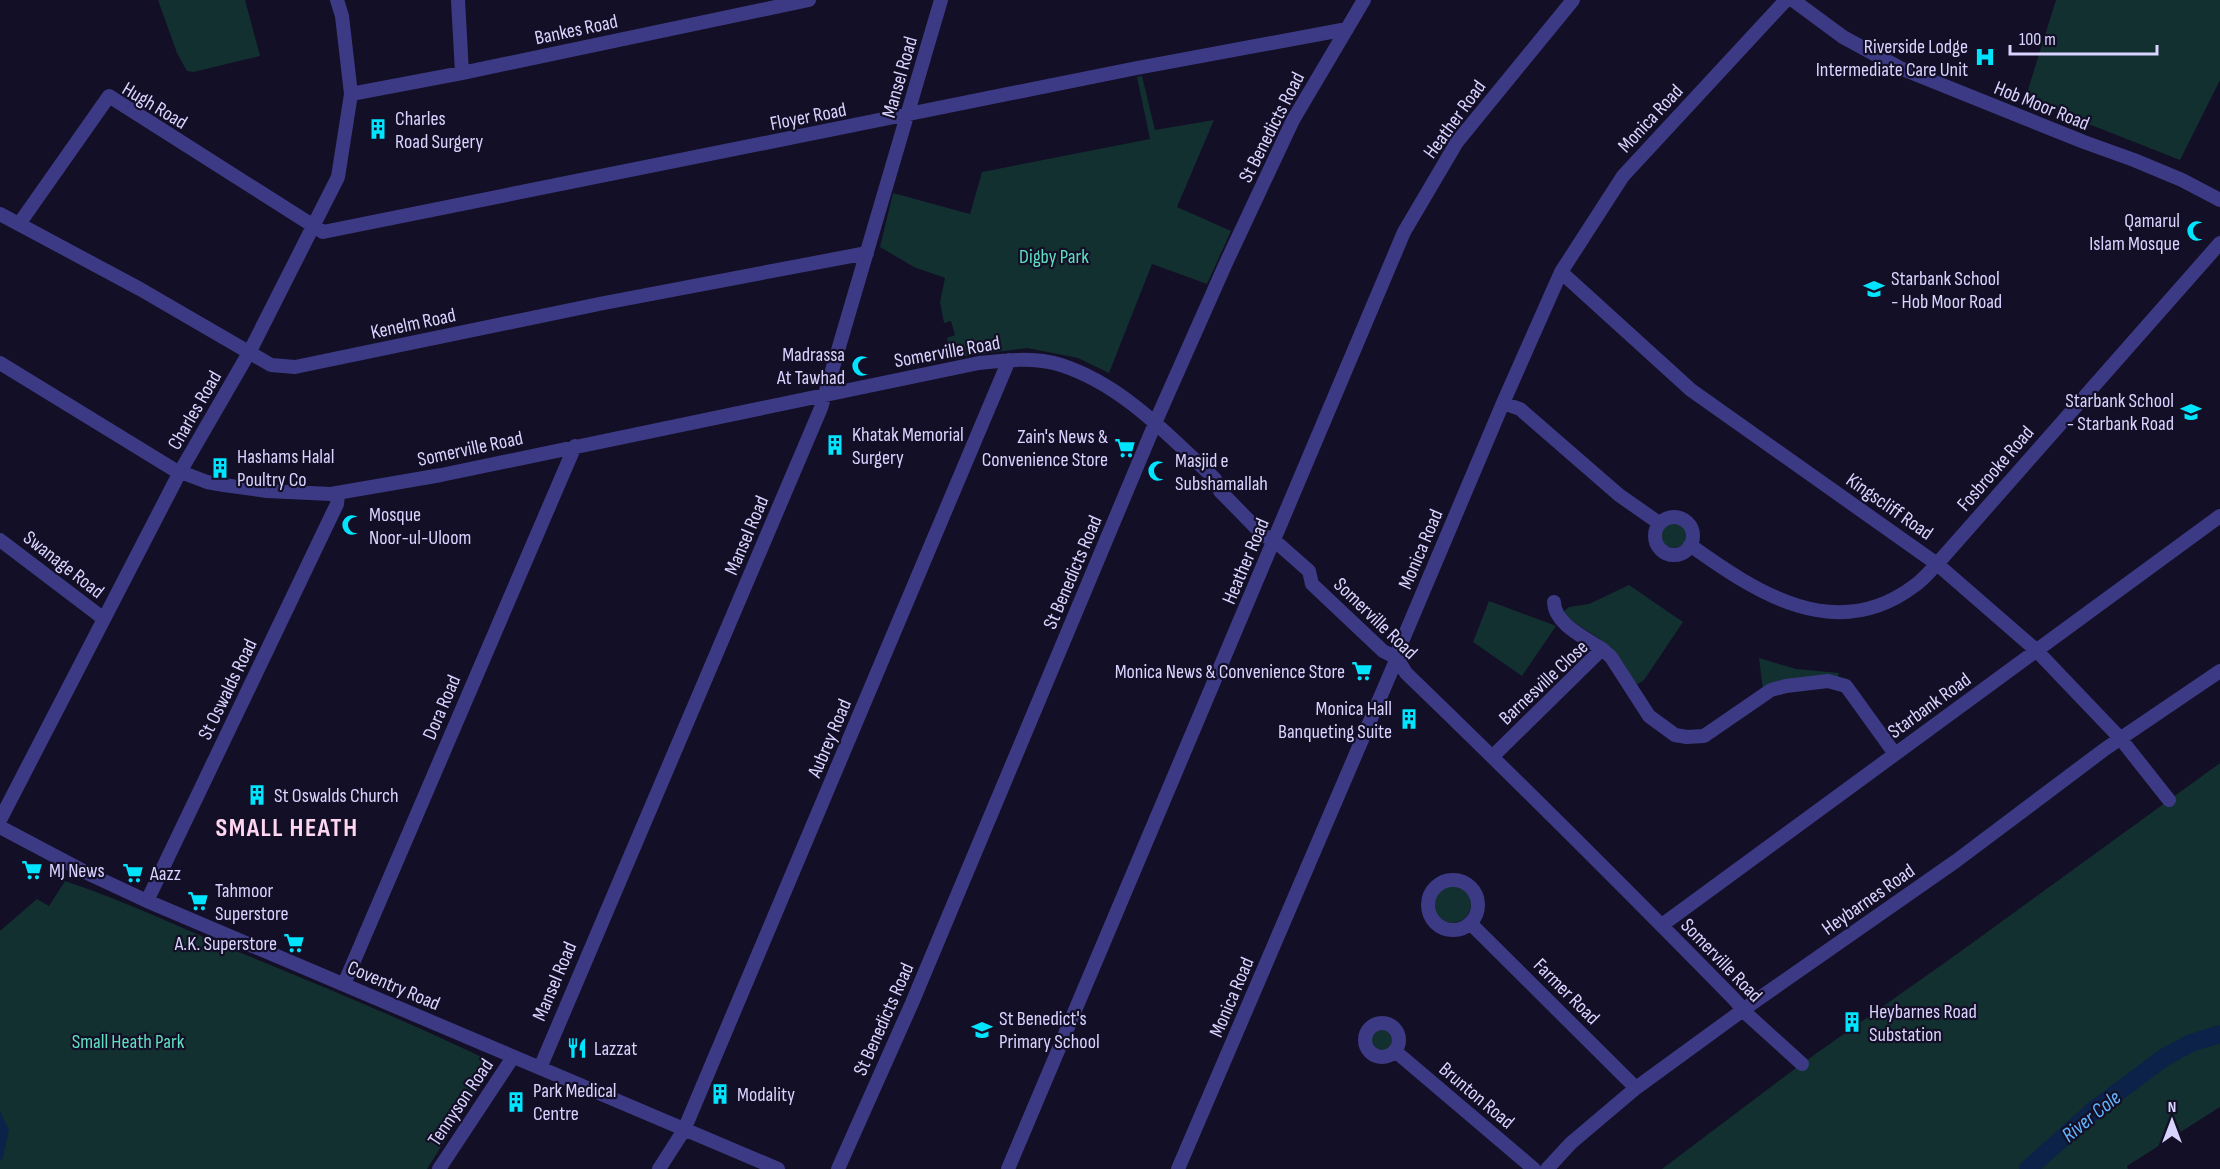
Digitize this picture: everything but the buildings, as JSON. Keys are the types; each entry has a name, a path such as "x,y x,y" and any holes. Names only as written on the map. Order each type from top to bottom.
{"street":[{"name":"Charles Road","path":"0,820 180,472 250,351 338,177 351,94 342,16 337,0"},
{"path":"458,0 462,73"},
{"name":"Bankes Road","path":"351,94 808,0"},
{"name":"Mansel Road","path":"540,1068 812,430 825,394 941,0"},
{"name":"St Benedicts Road","path":"838,1169 916,994 1156,423 1226,263 1293,120 1364,0"},
{"name":"Heather Road","path":"1008,1169 1404,232 1457,142 1573,0"},
{"name":"Monica Road","path":"1178,1169 1561,272 1623,176 1786,0"},
{"name":"Hob Moor Road","path":"1793,0 1843,37 1900,68 2134,160 2182,180 2220,200"},
{"name":"Floyer Road","path":"312,228 323,232 908,116 1137,68 1347,29"},
{"name":"Hugh Road","path":"19,224 109,96 312,228"},
{"name":"Kenelm Road","path":"0,214 140,289 271,365 295,367 604,303 867,253"},
{"name":"Fosbrooke Road","path":"1690,545 1727,572 1776,599 1810,610 1827,612 1857,610 1891,601 1916,585 1937,564 2220,243"},
{"name":"Kingscliff Road","path":"1561,272 1691,390 1937,564 2037,651 2120,738 2127,750 2169,800"},
{"name":"Somerville Road","path":"0,363 180,472 207,482 267,491 318,494 338,493 441,475 979,363 1009,360 1059,364 1117,392 1156,423 1215,479 1220,491 1263,535 1275,541 1309,571 1312,584 1383,651 1397,658 1406,673 1493,756 1662,925 1742,1010 1802,1064"},
{"name":"Aubrey Road","path":"659,1169 684,1130 1009,360"},
{"path":"1503,404 1520,409 1618,495 1659,524"},
{"name":"Dora Road","path":"344,984 575,446"},
{"name":"St Oswalds Road","path":"147,901 337,504 338,493"},
{"name":"Starbank Road","path":"1662,925 2220,516"},
{"path":"1671,517 1685,520 1692,532 1690,545 1677,555 1665,553 1655,540 1656,528 1659,524 1671,517"},
{"name":"Swanage Road","path":"0,540 104,619"},
{"path":"1554,602 1554,610 1559,619 1602,649"},
{"name":"Barnesville Close","path":"1493,756 1602,649 1611,657 1649,716 1675,735 1704,736 1771,690 1828,681 1846,686 1895,754"},
{"name":"Heybarnes Road","path":"1547,1169 1571,1143 1636,1088 1742,1010 1956,861 2120,738 2220,671"},
{"name":"Coventry Road","path":"0,827 87,873 147,901 778,1169"},
{"name":"Farmer Road","path":"1470,923 1636,1088"},
{"name":"Brunton Road","path":"1395,1051 1534,1169"},
{"name":"Tennyson Road","path":"439,1169 513,1057"}],"green space":[{"path":"158,0 245,0 260,56 193,72 187,71 177,53"},
{"path":"2056,0 2220,0 2220,80 2180,160 2025,99"},
{"name":"Digby Park","path":"1142,76 1155,130 1214,120 1177,207 1231,231 1207,284 1152,264 1109,373 1078,358 1027,348 950,358 947,338 955,335 951,321 944,323 940,302 945,278 914,267 880,247 893,193 970,214 982,172 1150,139 1137,77"},
{"path":"1674,522 1683,526 1687,535 1683,544 1674,548 1665,544 1661,535 1665,526"},
{"path":"1629,585 1683,622 1644,680 1636,685 1617,656 1600,639 1566,617 1563,612 1569,607 1589,604"},
{"path":"1489,601 1556,626 1522,676 1473,642"},
{"path":"1759,658 1796,669 1839,673 1838,677 1763,690"},
{"path":"2220,763 2220,1107 2127,1166 2128,1169 1662,1169 1796,1068 1804,1067 1807,1060"},
{"name":"Small Heath Park","path":"65,881 136,908 343,995 494,1063 427,1169 0,1169 0,931 37,899 49,906"},
{"path":"1452,885 1459,886 1465,891 1470,897 1470,911 1465,917 1459,922 1452,923 1445,922 1439,917 1434,911 1433,904 1434,897 1439,891 1445,886"},
{"path":"1382,1028 1390,1032 1394,1040 1390,1048 1382,1052 1374,1048 1370,1040 1374,1032"}],"water":[{"path":"0,1111 9,1130 3,1158 0,1161"}],"waterway":[{"name":"River Cole","path":"2028,1169 2095,1109 2165,1057 2191,1043 2220,1034"}],"place":[{"name":"Riverside Lodge Intermediate Care Unit","path":"1985,57"},
{"name":"Charles Road Surgery","path":"378,129"},
{"name":"Qamarul Islam Mosque","path":"2197,231"},
{"name":"Starbank School - Hob Moor Road","path":"1874,289"},
{"name":"Madrassa At Tawhad","path":"862,366"},
{"name":"Starbank School - Starbank Road","path":"2191,412"},
{"name":"Khatak Memorial Surgery","path":"835,445"},
{"name":"Zain's News & Convenience Store","path":"1125,448"},
{"name":"Hashams Halal Poultry Co","path":"220,468"},
{"name":"Masjid e Subshamallah","path":"1158,471"},
{"name":"Mosque Noor-ul-Uloom","path":"352,525"},
{"name":"Monica News & Convenience Store","path":"1362,671"},
{"name":"Monica Hall Banqueting Suite","path":"1409,719"},
{"name":"St Oswalds Church","path":"257,795"},
{"name":"MJ News","path":"32,870"},
{"name":"Aazz","path":"133,873"},
{"name":"Tahmoor Superstore","path":"198,901"},
{"name":"A.K. Superstore","path":"294,943"},
{"name":"Heybarnes Road Substation","path":"1852,1022"},
{"name":"St Benedict's Primary School","path":"982,1030"},
{"name":"Lazzat","path":"577,1048"},
{"name":"Modality","path":"720,1094"},
{"name":"Park Medical Centre","path":"516,1102"}],"district":[{"name":"SMALL HEATH","path":"287,827"}]}
